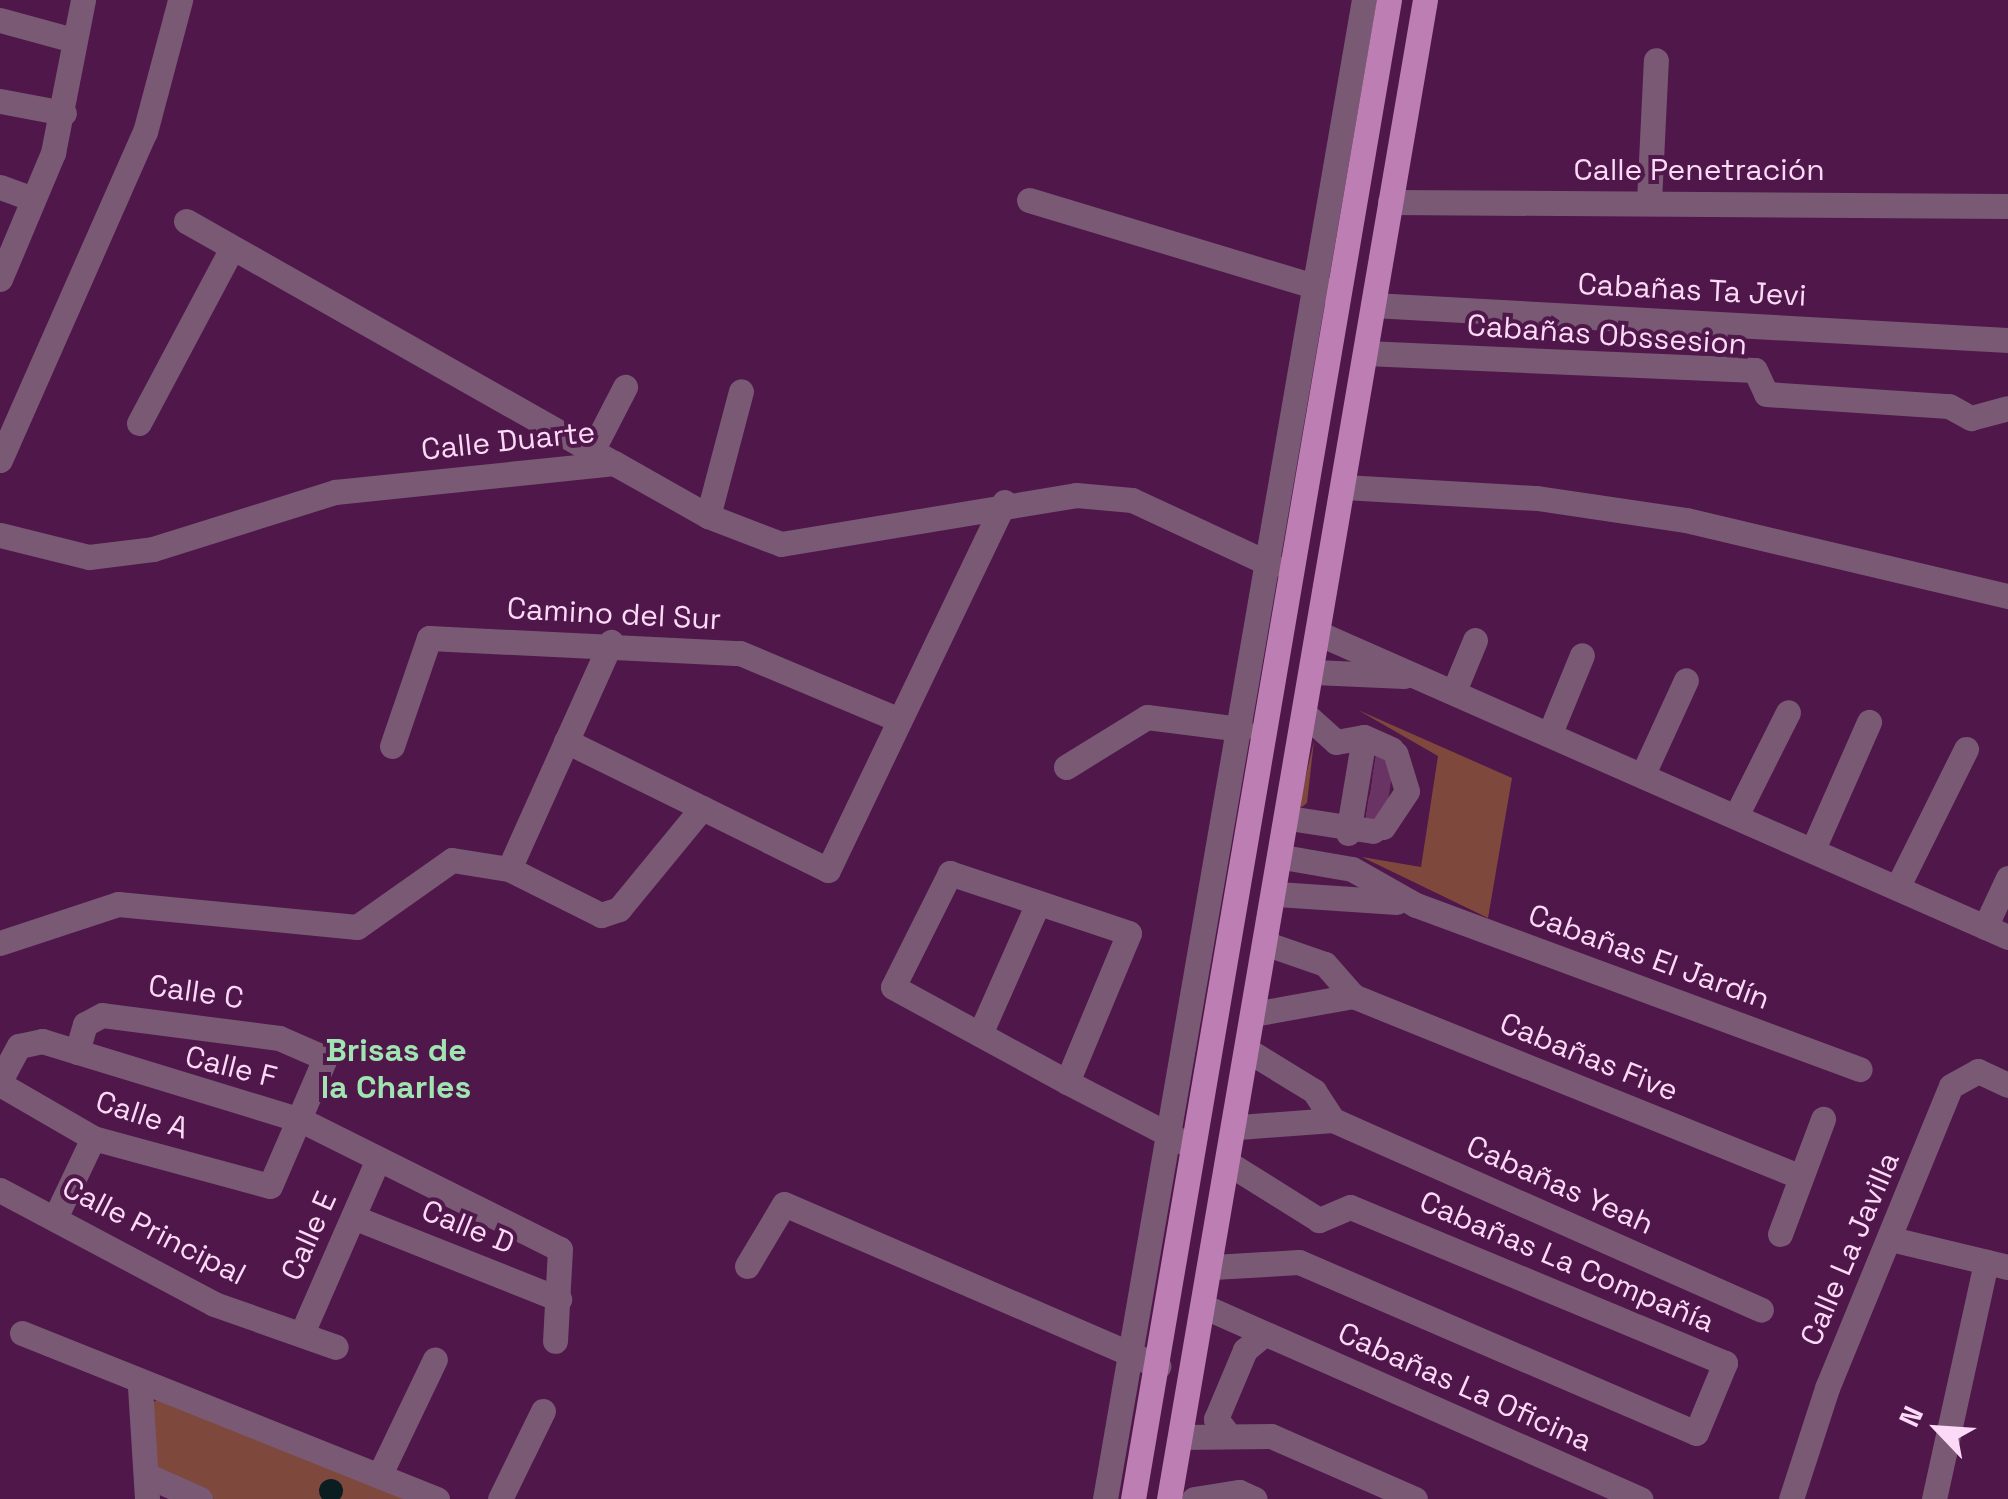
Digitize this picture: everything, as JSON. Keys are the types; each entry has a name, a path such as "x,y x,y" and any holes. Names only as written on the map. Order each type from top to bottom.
{"main road":[{"path":"1133,1499 1198,1150 1292,577 1327,290 1390,0"},
{"path":"1169,1499 1259,1013 1364,353 1425,0"}],"street":[{"path":"0,279 34,200 64,113 82,0"},
{"path":"0,460 146,132 180,0"},
{"path":"1104,1499 1127,1352 1170,1136 1241,729 1262,559 1327,290 1364,0"},
{"path":"0,20 73,40"},
{"path":"1649,202 1656,60"},
{"path":"0,101 64,113"},
{"path":"0,187 34,200"},
{"path":"1028,200 1327,290"},
{"name":"Calle Penetración","path":"1390,202 2008,206"},
{"path":"186,221 604,456 624,387"},
{"path":"139,424 232,248"},
{"name":"Cabañas Ta Jevi","path":"1373,306 2008,340"},
{"name":"Cabañas Obssesion","path":"1364,353 1755,370 1766,394 1949,406 1971,418 2008,408"},
{"path":"708,516 741,390"},
{"name":"Calle Duarte","path":"0,535 90,557 153,549 335,492 604,456 708,516 781,544 1004,502 1132,500 1262,559 1292,577"},
{"path":"1344,487 1537,498 1686,520 2008,596"},
{"path":"566,741 828,870 1004,502"},
{"path":"1320,634 1996,932 2008,878"},
{"path":"1454,691 1476,640"},
{"name":"Camino del Sur","path":"392,746 423,641 611,642 740,653 900,720"},
{"path":"509,868 611,642"},
{"path":"1550,734 1582,655"},
{"path":"1314,672 1421,676"},
{"path":"1643,774 1686,680"},
{"path":"1736,816 1788,712"},
{"path":"1289,818 1378,788 1306,715"},
{"path":"1066,767 1146,717 1241,729"},
{"path":"1813,849 1869,722"},
{"path":"1898,886 1966,749"},
{"path":"0,944 118,904 357,927 452,860 509,868 602,915 618,909 702,808"},
{"name":"Cabañas El Jardín","path":"1282,857 1352,869 1416,905 1860,1069"},
{"path":"1067,1082 1129,933 950,873 893,987 1067,1082 1198,1150"},
{"name":"Cabañas El Jardín","path":"1277,894 1344,892 1416,905"},
{"path":"980,1034 1038,903"},
{"name":"Cabañas Five","path":"1270,945 1325,964 1352,996 1802,1177"},
{"path":"1259,1013 1352,996"},
{"name":"Calle C","path":"77,1052 85,1024 102,1014 278,1038 325,1058 301,1120"},
{"name":"Calle F","path":"0,1082 29,1041 301,1120 376,1164 561,1252 559,1298"},
{"name":"Cabañas Yeah","path":"1252,1053 1314,1091 1332,1120"},
{"name":"Calle La Javilla","path":"1791,1499 1951,1086 1978,1072 2008,1085"},
{"name":"Calle A","path":"0,1082 93,1138 272,1185 301,1120"},
{"path":"1780,1234 1823,1119"},
{"name":"Cabañas Yeah","path":"1239,1126 1332,1120 1761,1310"},
{"path":"56,1216 93,1138"},
{"name":"Calle E","path":"302,1333 376,1164"},
{"path":"1231,1166 1319,1220 1299,1262"},
{"name":"Calle Principal","path":"0,1190 56,1216 214,1304 336,1347"},
{"path":"747,1266 784,1204 1158,1366"},
{"name":"Cabañas La Compañía","path":"1212,1267 1299,1262 1696,1433 1725,1363 1350,1207 1319,1220"},
{"name":"Calle D","path":"353,1217 559,1298"},
{"path":"1891,1239 1997,1265 1934,1499"},
{"path":"556,1341 559,1298"},
{"name":"Cabañas La Oficina","path":"1204,1307 1641,1499"},
{"path":"22,1333 140,1387 380,1474 437,1499"},
{"path":"1227,1433 1216,1419 1245,1350 1264,1334"},
{"path":"380,1474 435,1359"},
{"path":"140,1387 146,1487 200,1499"},
{"path":"500,1499 544,1411"},
{"path":"1180,1437 1227,1433 1271,1436 1415,1499"},
{"path":"1194,1499 1239,1492 1255,1499"}],"shaded area":[{"path":"1358,710 1512,778 1488,918 1362,857 1421,867 1438,756"},
{"path":"1314,741 1307,803 1302,807 1299,805"},
{"path":"157,1400 412,1499 214,1499 157,1474 149,1404"},
{"path":"331,1479 340,1482 340,1500 331,1503 322,1500 319,1491 322,1482"}],"tunnel":[{"path":"1374,765 1393,768"},
{"path":"1371,786 1390,789"},
{"path":"1367,807 1386,810"}],"district":[{"name":"Brisas de la Charles","path":"396,1070"}]}
